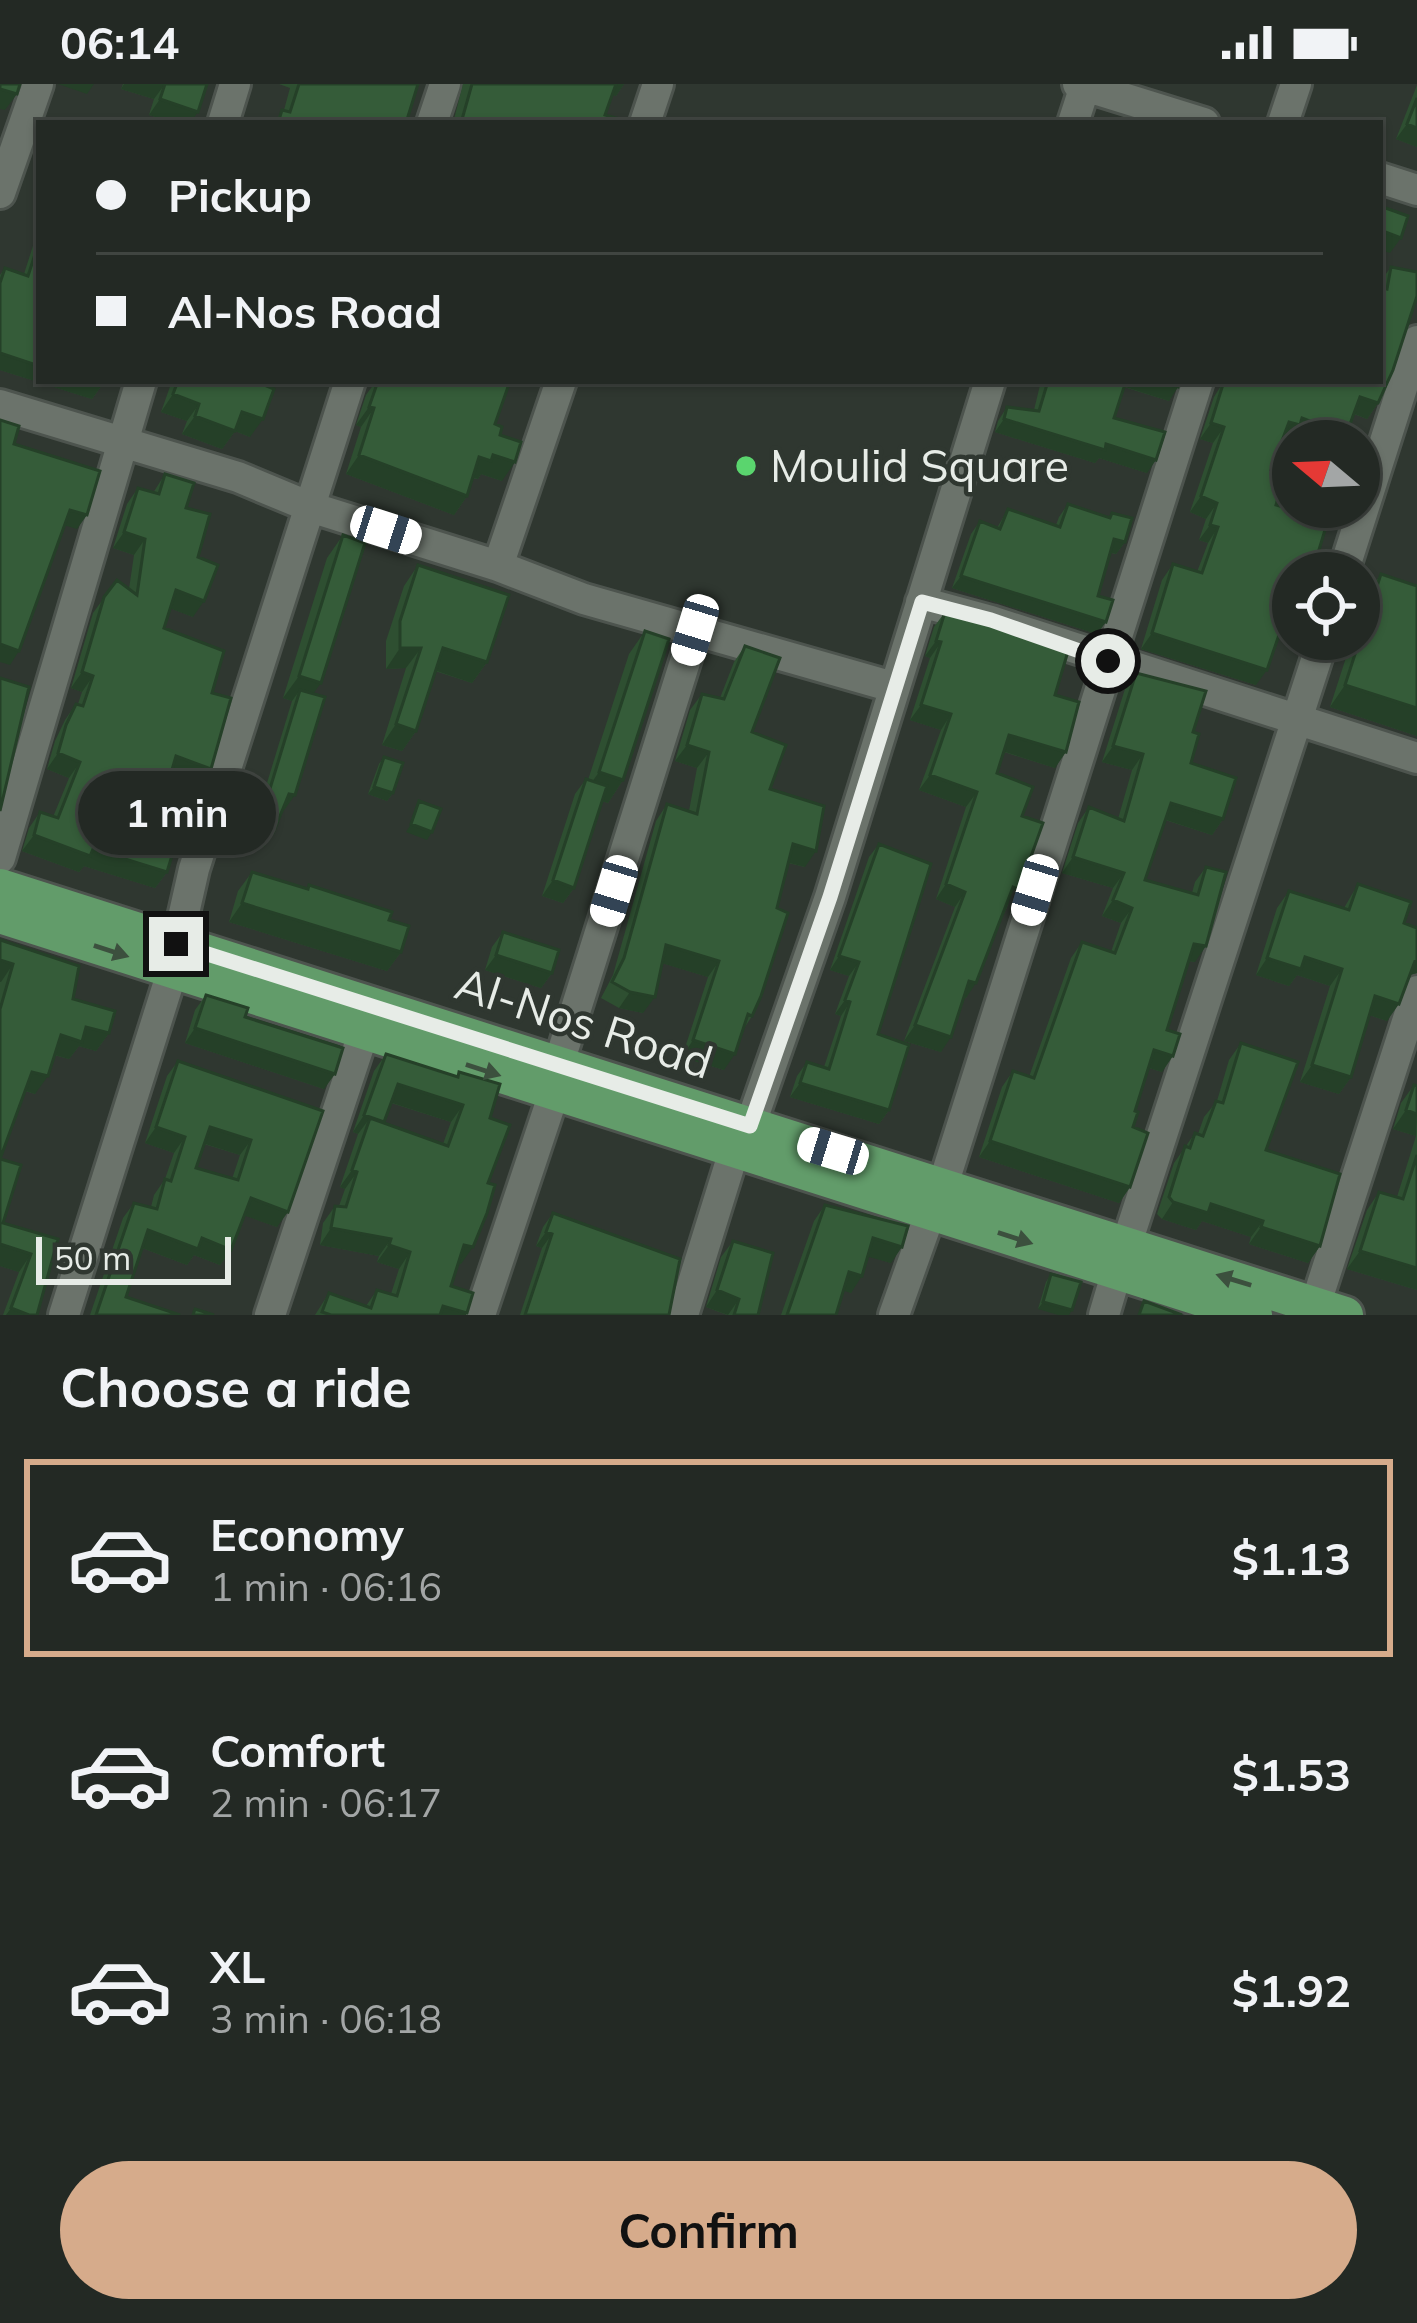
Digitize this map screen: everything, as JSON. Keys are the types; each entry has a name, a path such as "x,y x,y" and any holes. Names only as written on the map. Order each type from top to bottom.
{"main road":[{"name":"Al-Nos Road","path":"0,887 364,1031 556,1080"},
{"name":"Al-Nos Road","path":"0,915 174,958 1122,1259 1330,1310"},
{"name":"Al-Nos Road","path":"1122,1259 1254,1315"}],"street":[{"path":"0,193 38,84"},
{"path":"224,120 235,84"},
{"path":"433,120 445,84"},
{"path":"646,120 658,84"},
{"path":"1284,120 1296,84"},
{"path":"1074,120 1081,85 1194,120"},
{"path":"1383,179 1417,190"},
{"path":"1350,552 1417,341"},
{"path":"0,858 140,384"},
{"path":"64,1315 174,958 194,868 349,384"},
{"path":"498,566 560,384"},
{"path":"683,1315 830,897 990,384"},
{"path":"895,1315 937,1198 1197,384"},
{"path":"0,405 238,477 310,507 584,598 893,687"},
{"path":"922,602 1417,758"},
{"path":"480,1315 695,630"},
{"path":"1104,1315 1318,660"},
{"path":"1330,1310 1417,991"},
{"path":"270,1315 364,1031"}],"building":[{"path":"0,84 20,84 17,94 0,89"},
{"path":"165,84 207,84 198,112 160,99"},
{"path":"299,84 418,84 407,120 279,120 282,110 290,112"},
{"path":"472,84 616,84 605,115 623,120 462,120"},
{"path":"1417,98 1417,128 1407,124"},
{"path":"1383,207 1408,216 1401,238 1383,231"},
{"path":"36,251 36,365 0,353 0,283 5,268 28,276"},
{"path":"1391,267 1417,272 1417,296 1378,403 1360,397 1352,420 1272,420 1272,528 1326,528 1318,552 1272,552 1272,655 1267,670 1152,633 1173,564 1202,573 1218,527 1210,525 1217,503 1201,496 1224,427 1211,423 1223,384 1383,384 1383,288 1387,289"},
{"path":"177,384 262,384 274,389 263,419 242,412 235,431 195,416 199,404 173,394"},
{"path":"377,384 509,384 495,424 502,427 500,435 521,442 515,462 493,455 491,461 479,457 467,496 359,455 374,408 369,407"},
{"path":"1047,384 1125,384 1114,418 1165,432 1156,460 1106,444 1105,450 1004,419 1007,407 1039,411"},
{"path":"0,420 19,426 14,444 100,471 87,515 70,510 19,651 0,644"},
{"path":"165,474 194,483 186,508 210,514 198,557 218,565 204,601 176,590 164,628 224,651 212,693 231,698 211,769 176,756 164,797 171,800 164,821 181,826 167,872 93,849 90,856 34,835 40,812 58,818 80,762 58,753 66,725 76,704 83,706 93,676 82,672 104,597 117,580 137,595 145,539 124,532 138,488 159,494"},
{"path":"1068,504 1110,518 1112,513 1132,518 1125,542 1114,539 1098,596 1113,600 1106,622 961,576 980,521 1000,529 1008,509 1060,527"},
{"path":"343,535 365,543 321,683 299,676"},
{"path":"418,565 509,595 487,662 443,648 416,731 396,724 421,648 400,648 400,621"},
{"path":"1380,577 1417,586 1417,708 1345,685 1353,660 1380,660"},
{"path":"945,612 1069,648 1055,695 1079,702 1066,752 1009,735 997,773 1033,787 1022,816 1043,823 1019,890 1013,887 976,983 969,981 951,1037 915,1025 965,892 946,884 977,792 930,775 951,714 921,705 941,642 936,641"},
{"path":"645,631 669,639 623,780 599,772"},
{"path":"745,646 780,658 752,732 786,745 770,789 824,806 816,851 793,844 777,908 788,913 761,996 752,1016 748,1014 735,1054 693,1040 719,961 666,945 655,997 612,982 624,958 667,804 697,814 709,752 687,745 702,694 724,699"},
{"path":"1136,673 1206,691 1193,732 1199,734 1191,763 1236,778 1223,819 1171,803 1145,880 1198,895 1206,867 1226,872 1206,946 1194,944 1167,1030 1180,1034 1173,1056 1154,1050 1135,1111 1133,1127 1148,1133 1130,1187 990,1141 1013,1071 1034,1078 1082,942 1115,953 1132,908 1113,900 1124,873 1073,857 1089,807 1124,821 1143,754 1113,746"},
{"path":"0,678 29,687 0,811"},
{"path":"300,690 325,697 295,795 289,794 273,833 258,828"},
{"path":"384,757 403,763 393,793 374,787"},
{"path":"586,779 607,786 574,888 553,880"},
{"path":"419,801 441,809 432,832 411,824"},
{"path":"879,844 931,864 878,1034 909,1045 889,1110 800,1083 807,1062 829,1069 859,962 839,956"},
{"path":"252,872 392,912 389,920 409,926 401,952 242,903"},
{"path":"1358,884 1411,902 1404,923 1417,928 1417,960 1399,1004 1375,996 1351,1077 1312,1065 1342,969 1305,957 1301,969 1267,958 1289,891 1349,910"},
{"path":"503,932 559,950 552,973 496,955"},
{"path":"0,940 79,966 73,999 115,1011 109,1033 86,1027 82,1042 61,1035 48,1076 32,1072 0,1159 0,1005 13,964 0,960"},
{"path":"206,995 248,1008 245,1017 343,1048 335,1074 195,1028"},
{"path":"1241,1043 1298,1062 1266,1150 1340,1174 1320,1246 1211,1204 1208,1213 1169,1197 1185,1146 1190,1148 1195,1133 1203,1136 1216,1101 1223,1103"},
{"path":"386,1054 458,1077 459,1072 500,1084 490,1118 510,1125 488,1183 495,1185 487,1213 473,1247 464,1245 451,1286 473,1293 467,1313 443,1306 440,1315 322,1312 329,1293 371,1308 377,1290 397,1296 410,1252 389,1245 391,1239 331,1228 335,1206 346,1207 357,1172 352,1170 370,1118 448,1146 463,1105 398,1084 384,1122 364,1115"},
{"path":"178,1061 323,1111 288,1212 251,1198 231,1250 202,1238 198,1249 148,1230 126,1297 180,1315 96,1315 134,1203 157,1209 165,1179 171,1181 185,1137 156,1127","holes":["210,1127 251,1140 238,1180 196,1168"]},
{"path":"1417,1086 1417,1114 1406,1110"},
{"path":"1417,1155 1417,1268 1360,1251 1379,1192 1403,1199"},
{"path":"0,1159 21,1165 3,1223 58,1239 37,1315 11,1308 31,1254 0,1244"},
{"path":"825,1205 908,1226 902,1247 873,1238 862,1276 849,1272 836,1315 787,1315"},
{"path":"553,1213 680,1259 669,1315 525,1315 552,1234 546,1232"},
{"path":"733,1241 773,1253 758,1315 734,1315 739,1299 717,1290"},
{"path":"1051,1274 1081,1282 1072,1310 1043,1302"},
{"path":"1144,1301 1182,1315 1139,1315"}],"place":[{"name":"Moulid Square","path":"746,466"}],"route":[{"path":"176,944 750,1126 830,897 922,602 991,620 1108,661"}]}
